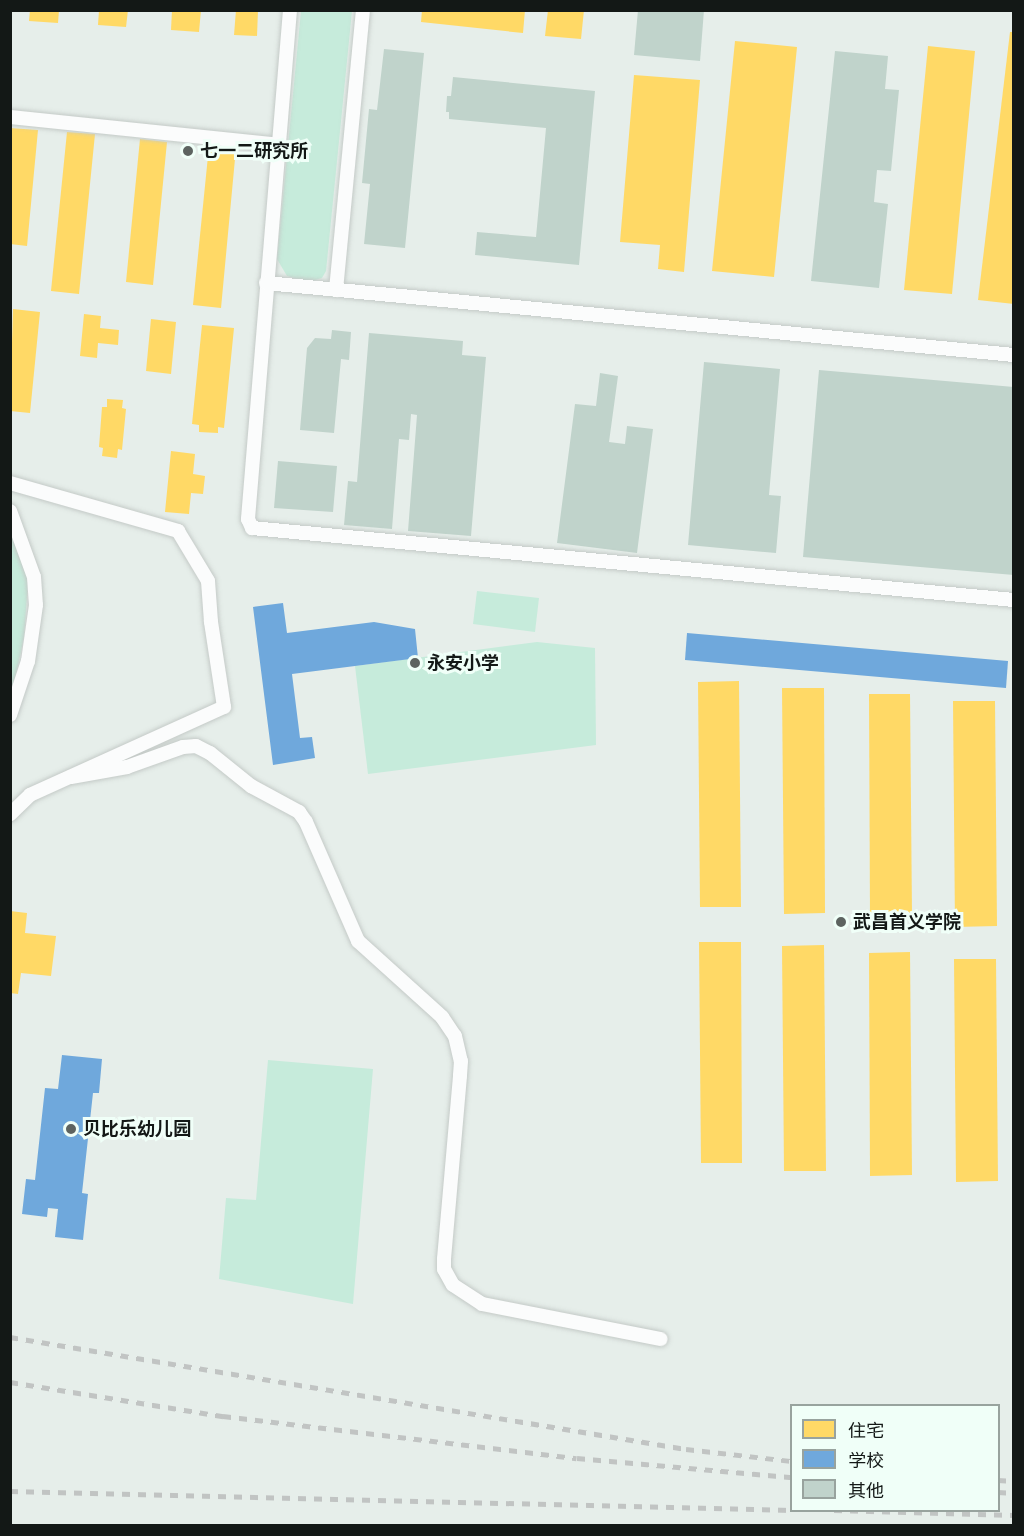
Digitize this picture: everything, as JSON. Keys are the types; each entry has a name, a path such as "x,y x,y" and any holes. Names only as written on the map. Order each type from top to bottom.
{"street":[{"path":"290,10 248,519 252,528 1014,600"},
{"path":"336,290 363,10"},
{"path":"10,117 279,145"},
{"path":"266,283 1014,355"},
{"path":"10,483 176,530 208,581 211,622 224,707 30,795 11,812"},
{"path":"10,511 34,577 36,605 30,653 10,715"},
{"path":"71,777 128,767 183,747 196,746 210,753 251,786 299,812 306,822 358,941 442,1017 455,1036 461,1068 444,1259 444,1269 453,1285 482,1304 661,1339"}],"green space":[{"path":"301,11 352,11 326,271 322,278 308,282 287,276 277,259"},
{"path":"11,529 26,570 28,583 24,637 11,698"},
{"path":"477,591 539,598 535,632 473,624"},
{"path":"537,642 595,648 596,745 368,774 355,666"},
{"path":"268,1060 373,1069 353,1304 219,1279 226,1198 256,1200"}],"building: 住宅":[{"path":"30,10 59,10 58,23 29,21"},
{"path":"99,10 128,10 126,27 98,25"},
{"path":"172,10 201,10 199,32 171,30"},
{"path":"236,10 258,10 257,36 234,35"},
{"path":"422,10 525,10 523,33 421,22"},
{"path":"548,10 584,10 581,39 545,36"},
{"path":"1010,32 1014,32 1014,304 978,300"},
{"path":"735,41 797,47 774,277 712,271"},
{"path":"928,46 975,51 952,294 904,290"},
{"path":"634,75 700,80 684,272 658,269 660,245 620,242"},
{"path":"10,128 38,130 27,246 10,244"},
{"path":"67,132 95,134 79,294 51,291"},
{"path":"140,139 167,142 153,285 126,282"},
{"path":"209,146 236,148 221,308 193,305"},
{"path":"13,309 40,312 30,413 10,411"},
{"path":"84,314 101,316 100,328 119,330 118,345 98,343 97,358 80,356"},
{"path":"151,319 176,322 171,374 146,371"},
{"path":"202,325 234,328 224,428 218,427 218,433 199,432 199,425 192,424"},
{"path":"107,399 123,400 122,408 126,409 122,450 118,449 117,458 102,456 103,448 99,447 102,407 107,407"},
{"path":"171,451 195,454 193,474 205,476 203,494 191,493 189,514 165,512"},
{"path":"739,681 741,907 700,907 698,682"},
{"path":"782,688 824,688 825,913 784,914"},
{"path":"869,694 910,694 912,916 870,917"},
{"path":"953,701 995,701 997,926 955,927"},
{"path":"10,911 27,913 25,933 56,936 51,976 21,973 18,994 10,993"},
{"path":"699,942 741,942 742,1163 701,1163"},
{"path":"824,945 826,1171 784,1171 782,946"},
{"path":"910,952 912,1175 870,1176 869,953"},
{"path":"954,959 996,959 998,1181 956,1182"}],"building: 学校":[{"path":"283,603 287,633 374,622 415,629 418,658 292,674 300,738 312,737 315,758 273,765 253,607"},
{"path":"687,633 1008,661 1006,688 685,660"},
{"path":"62,1055 102,1059 99,1093 93,1093 82,1193 88,1194 83,1240 55,1237 58,1209 48,1208 47,1217 22,1214 26,1179 35,1180 45,1088 58,1089"}],"building: 其他":[{"path":"638,10 704,10 700,61 634,55"},
{"path":"384,49 424,53 405,248 364,244 370,184 362,183 369,109 377,110"},
{"path":"835,51 888,56 885,89 899,90 891,171 877,170 874,202 888,204 879,288 811,281"},
{"path":"453,77 595,91 579,265 475,255 477,232 536,237 546,128 449,119 449,112 446,112 447,96 451,96"},
{"path":"332,330 351,332 349,360 341,359 334,433 300,430 307,348 315,338 331,339"},
{"path":"369,333 463,341 462,355 486,357 471,536 408,531 417,415 411,414 409,440 399,439 392,529 344,525 348,481 357,482"},
{"path":"704,362 780,369 769,495 781,496 776,553 688,545"},
{"path":"819,370 1014,387 1014,575 803,557"},
{"path":"600,373 618,376 609,442 625,444 627,426 653,429 637,553 557,543 575,404 596,406"},
{"path":"278,461 337,466 333,512 274,508"}],"railway":[{"path":"10,1337 686,1449 790,1461"},
{"path":"10,1382 223,1416 577,1458 790,1477"},
{"path":"1000,1480 1014,1481"},
{"path":"10,1491 790,1510"},
{"path":"1000,1492 1014,1493"},
{"path":"906,1512 1014,1515"}],"place":[{"name":"七一二研究所","path":"188,151"},
{"name":"永安小学","path":"415,663"},
{"name":"武昌首义学院","path":"841,922"},
{"name":"贝比乐幼儿园","path":"71,1129"}]}
